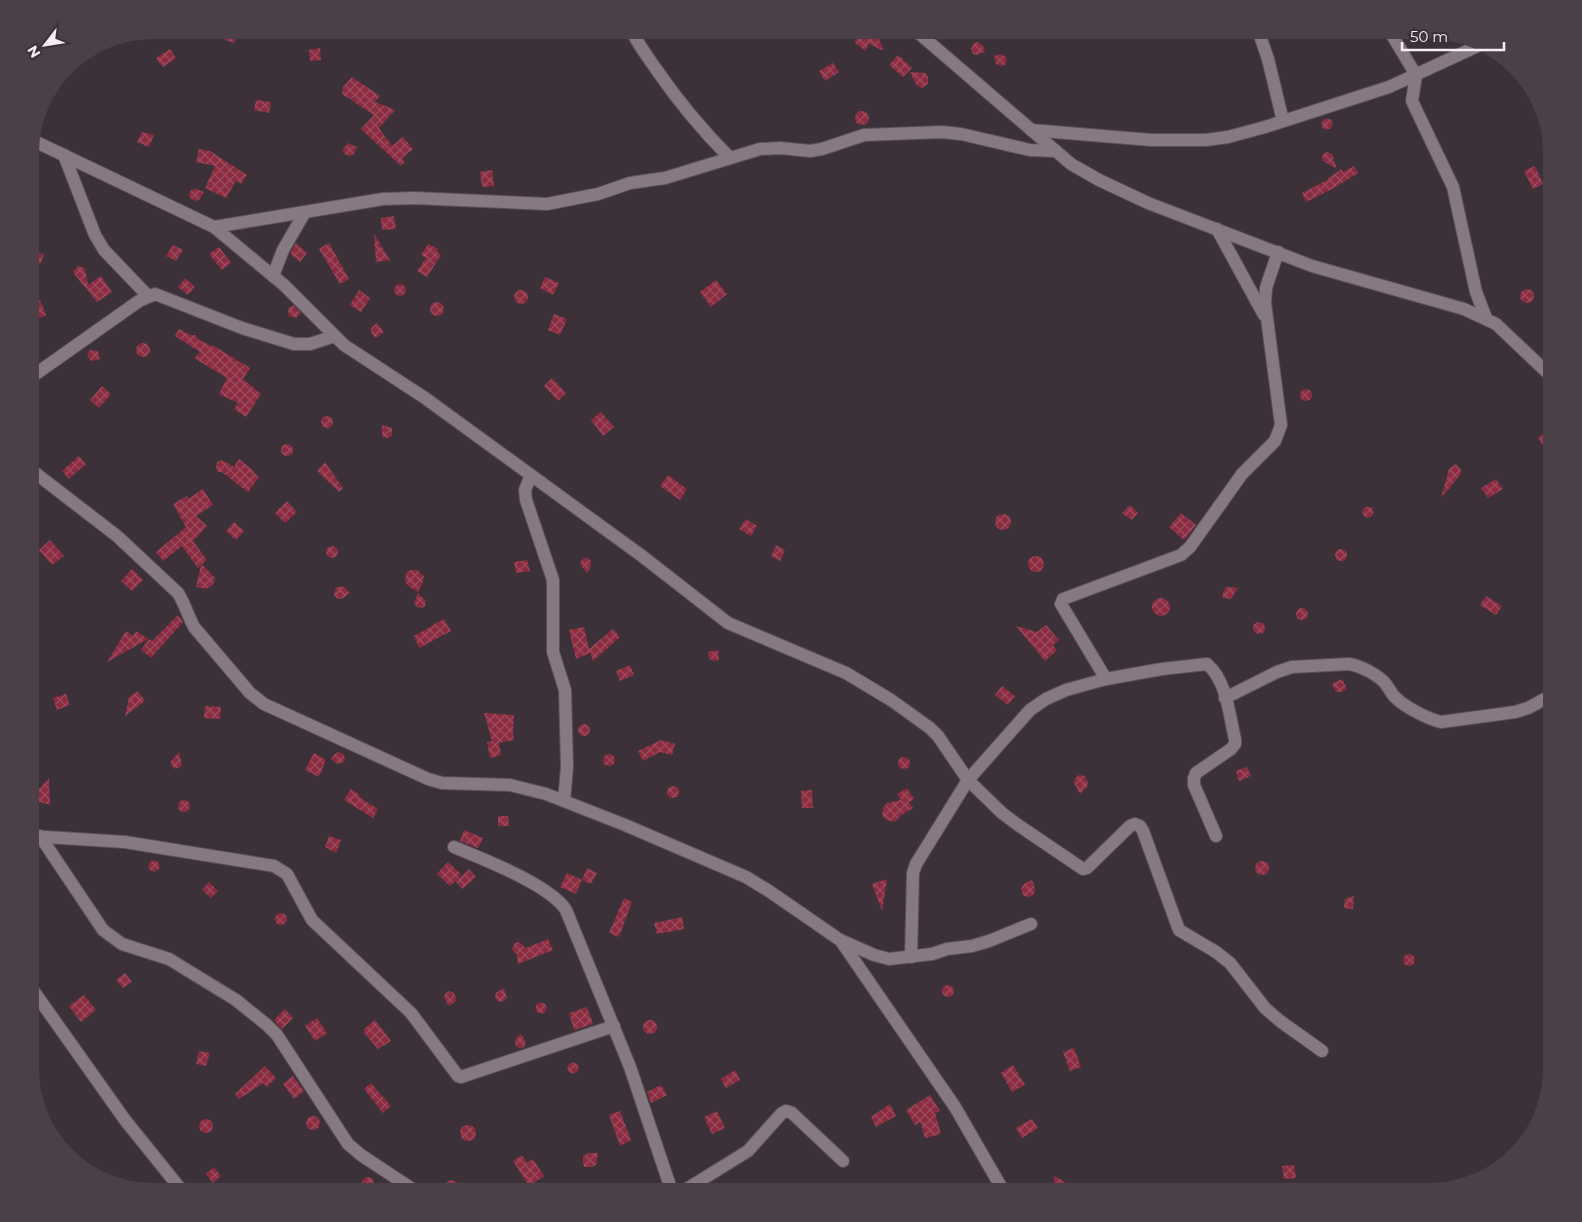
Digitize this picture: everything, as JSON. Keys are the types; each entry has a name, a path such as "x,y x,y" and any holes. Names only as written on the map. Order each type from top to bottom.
{"street":[{"path":"636,39 677,99 704,133 730,158"},
{"path":"925,39 1070,164 1099,180 1148,203 1329,272 1464,309 1486,318 1496,324 1543,368"},
{"path":"1261,39 1268,58 1283,121"},
{"path":"1394,39 1416,75 1412,101 1453,187 1476,292 1486,318"},
{"path":"1031,130 1151,140 1206,140 1228,137 1389,87 1473,48"},
{"path":"214,227 383,200 414,198 547,204 598,194 630,183 665,178 760,149 822,149 864,135 942,132 961,134 1030,150 1056,152"},
{"path":"39,144 214,227 300,299 344,345 425,398 642,556 728,623 846,673 891,700 930,728 938,736 968,780 1002,812 1083,869 1087,868 1130,826 1135,824 1140,826 1179,930 1216,952 1230,963 1266,1008 1280,1021 1322,1051"},
{"path":"64,156 95,235 104,250 148,296"},
{"path":"273,276 283,250 305,212"},
{"path":"1217,229 1266,320"},
{"path":"1106,679 1061,604 1063,599 1181,555 1190,547 1242,474 1275,441 1281,425 1276,375 1266,320 1265,303 1266,288 1278,252"},
{"path":"39,372 148,296 155,294 242,328 294,344 310,344 335,336"},
{"path":"531,475 526,490 526,500 553,580 553,652 565,690 567,767 564,801"},
{"path":"39,476 117,536 178,593 184,601 188,616 194,626 250,693 264,704 428,779 442,783 510,784 564,801 746,877 840,940 881,957 910,958 947,949 972,946 990,942 1031,924"},
{"path":"910,958 913,873 916,864 968,780 1030,710 1046,699 1066,690 1106,679 1162,669 1207,664 1218,675 1235,739 1235,744 1231,749 1196,773 1194,778 1194,785 1216,836"},
{"path":"1225,698 1286,669 1350,664 1358,666 1379,678 1385,683 1395,698 1433,720 1441,722 1515,712 1543,700"},
{"path":"39,836 125,842 274,866 283,870 312,920 411,1014 458,1076 461,1077 614,1026"},
{"path":"39,842 103,930 122,944 169,959 236,1000 267,1025 277,1035 348,1144 361,1155 403,1183"},
{"path":"454,847 496,864 554,896 561,902 614,1026 648,1118 669,1183"},
{"path":"840,940 955,1108 999,1183"},
{"path":"39,999 125,1120 176,1183"},
{"path":"696,1183 748,1151 782,1113 786,1111 792,1113 843,1160"}],"building":[{"path":"223,39 236,39 234,43"},
{"path":"856,39 879,39 884,51 869,44 865,51 854,42"},
{"path":"978,42 983,46 985,52 977,55 973,54 971,49 974,43"},
{"path":"320,48 321,60 310,61 309,50"},
{"path":"170,49 176,58 163,67 156,58"},
{"path":"1000,54 1005,56 1007,60 1005,65 996,64 994,56"},
{"path":"898,55 912,68 903,77 889,65"},
{"path":"833,63 839,72 825,81 819,71"},
{"path":"910,72 925,73 928,77 928,84 922,88 917,86"},
{"path":"352,77 380,96 375,102 395,110 379,128 392,146 403,137 413,149 402,158 405,162 401,166 361,129 374,115 351,100 355,98 350,99 342,94 343,87"},
{"path":"256,100 271,102 269,113 254,110"},
{"path":"859,111 865,111 869,118 865,125 859,125 855,121 855,115"},
{"path":"1327,118 1333,124 1327,130 1321,124"},
{"path":"142,132 154,135 149,147 137,142"},
{"path":"348,143 357,147 354,154 350,156 346,155 342,150"},
{"path":"199,149 210,151 247,175 241,184 236,181 226,198 205,188 215,166 196,162"},
{"path":"1327,152 1332,154 1337,169 1323,161 1322,155"},
{"path":"1354,166 1358,173 1306,202 1302,193 1329,179 1342,169 1343,172"},
{"path":"1535,166 1543,184 1533,189 1524,171"},
{"path":"492,170 494,186 482,187 480,172"},
{"path":"196,189 204,192 199,200 195,201 189,195 191,190"},
{"path":"394,216 396,229 382,230 381,218"},
{"path":"374,234 390,260 376,262"},
{"path":"296,243 307,253 300,262 290,254"},
{"path":"329,243 349,279 340,284 319,249"},
{"path":"428,244 438,249 437,252 441,255 427,277 417,271 426,258 421,255"},
{"path":"173,245 183,250 176,261 166,256"},
{"path":"219,247 231,263 222,270 209,254"},
{"path":"39,253 44,254 39,264"},
{"path":"79,266 85,269 88,285 101,276 112,292 97,302 73,271"},
{"path":"545,277 559,283 553,295 540,288"},
{"path":"185,278 195,287 188,295 178,287"},
{"path":"716,280 727,294 711,307 700,292"},
{"path":"398,284 402,284 406,290 402,296 398,296 394,292 394,288"},
{"path":"1527,289 1532,291 1534,296 1532,301 1527,303 1522,301 1520,296 1522,291"},
{"path":"359,290 370,298 361,312 350,305"},
{"path":"518,290 524,290 528,297 524,304 518,304 514,300 514,294"},
{"path":"39,300 46,315 39,318"},
{"path":"437,302 442,304 444,309 442,314 437,316 432,314 430,309 432,304"},
{"path":"293,305 301,313 296,318 289,316 288,312 289,308"},
{"path":"554,314 567,319 560,335 548,330"},
{"path":"377,323 384,332 375,338 371,328"},
{"path":"179,329 190,335 195,335 199,340 214,346 250,368 243,379 261,394 246,417 234,409 238,403 219,394 227,378 194,358 200,352 175,336"},
{"path":"140,343 146,343 150,350 146,357 140,357 136,353 136,347"},
{"path":"90,350 98,351 100,359 90,360 87,355"},
{"path":"552,378 566,393 558,401 544,386"},
{"path":"102,386 111,394 99,408 90,400"},
{"path":"1308,389 1311,390 1311,400 1304,401 1301,400 1300,393 1301,390"},
{"path":"601,412 614,427 603,436 591,420"},
{"path":"325,416 329,416 333,422 329,428 325,428 321,424 321,420"},
{"path":"382,425 392,428 392,436 388,438 383,437"},
{"path":"1543,434 1543,446 1538,437"},
{"path":"285,444 289,444 293,450 289,456 285,456 281,452 281,448"},
{"path":"79,456 86,464 69,479 62,471"},
{"path":"239,459 259,477 248,492 222,472 218,472 216,468 217,462 222,460 234,467"},
{"path":"325,462 343,488 339,492 317,471"},
{"path":"1456,464 1461,470 1461,474 1441,498 1449,469"},
{"path":"668,475 687,489 680,500 660,486"},
{"path":"1496,479 1503,489 1488,498 1481,488"},
{"path":"203,489 213,505 196,516 207,526 193,541 207,560 202,564 215,578 213,585 206,589 196,587 201,565 198,568 182,546 163,561 156,552 186,527 173,504 187,496 188,499"},
{"path":"287,501 297,512 285,523 275,513"},
{"path":"1130,505 1138,513 1132,520 1122,513"},
{"path":"1368,506 1374,512 1368,518 1362,512"},
{"path":"1181,513 1196,525 1184,540 1169,527"},
{"path":"1003,514 1009,516 1011,522 1009,528 1003,530 997,528 995,522 997,516"},
{"path":"746,519 757,526 751,536 739,529"},
{"path":"234,522 244,531 236,540 226,531"},
{"path":"50,540 64,556 52,565 39,550"},
{"path":"776,545 785,550 780,561 771,556"},
{"path":"332,546 338,552 332,558 326,552"},
{"path":"1339,549 1343,549 1347,555 1343,561 1339,561 1335,557 1335,553"},
{"path":"1036,556 1042,558 1044,564 1042,570 1036,572 1030,570 1028,564 1030,558"},
{"path":"584,558 591,561 591,566 587,573 580,564"},
{"path":"527,560 530,571 516,573 514,562"},
{"path":"132,569 143,580 132,591 121,581"},
{"path":"410,570 417,570 424,576 418,592 408,586 405,581 406,574"},
{"path":"340,586 350,593 342,599 336,598 334,594 336,588"},
{"path":"1225,588 1238,588 1232,598 1229,599 1222,597"},
{"path":"418,593 426,601 425,606 422,608 417,607 414,603"},
{"path":"1486,596 1502,606 1496,615 1480,605"},
{"path":"1161,598 1167,601 1170,607 1167,613 1161,616 1155,613 1152,607 1155,601"},
{"path":"1300,608 1304,608 1308,614 1304,620 1300,620 1296,616 1296,612"},
{"path":"178,615 183,622 151,658 141,650 149,639 152,641"},
{"path":"444,619 451,631 419,648 414,636"},
{"path":"1261,622 1264,623 1264,633 1257,634 1254,633 1253,626 1254,623"},
{"path":"1046,625 1059,640 1053,645 1057,650 1045,661 1016,626 1037,632"},
{"path":"584,627 589,649 613,629 620,637 593,661 590,653 576,659 569,630"},
{"path":"126,631 133,636 136,631 148,639 107,662"},
{"path":"718,650 719,660 713,661 709,658 708,652"},
{"path":"630,665 634,675 620,681 616,671"},
{"path":"1342,679 1347,689 1336,692 1332,684"},
{"path":"1002,686 1015,696 1008,705 995,695"},
{"path":"138,691 145,701 125,716 129,697"},
{"path":"66,694 70,705 57,710 53,698"},
{"path":"205,706 221,707 220,719 204,718"},
{"path":"484,713 514,715 514,740 499,743 501,755 490,758 487,742 492,741"},
{"path":"586,724 589,725 589,735 582,736 579,735 578,728 579,725"},
{"path":"661,740 675,744 672,755 660,752 643,761 638,751"},
{"path":"179,752 182,766 175,769 171,765 171,761"},
{"path":"338,752 343,754 345,758 340,764 331,759"},
{"path":"314,753 326,760 319,777 305,770"},
{"path":"607,754 611,754 615,760 611,766 607,766 603,762 603,758"},
{"path":"902,757 906,757 910,763 906,769 902,769 898,765 898,761"},
{"path":"1247,767 1251,776 1239,781 1236,771"},
{"path":"1079,775 1085,776 1088,783 1087,787 1080,794 1074,783 1075,778"},
{"path":"49,778 50,805 39,802 39,789"},
{"path":"675,786 678,787 678,797 671,798 668,797 667,790 668,787"},
{"path":"907,788 914,799 909,802 913,808 901,815 895,822 886,820 882,815 883,808 887,803 901,800 897,794"},
{"path":"351,789 360,795 359,797 378,809 373,818 344,800"},
{"path":"812,790 813,808 802,808 801,791"},
{"path":"184,800 190,806 184,812 178,806"},
{"path":"498,816 508,816 509,826 498,826"},
{"path":"464,830 483,838 478,848 460,841"},
{"path":"329,836 341,840 336,853 325,847"},
{"path":"154,860 160,866 154,872 148,866"},
{"path":"1259,861 1265,861 1269,868 1265,875 1259,875 1255,871 1255,865"},
{"path":"448,862 461,874 456,881 469,869 476,877 462,889 455,881 450,886 437,874"},
{"path":"587,868 597,873 591,884 582,880"},
{"path":"567,873 582,880 576,894 560,887"},
{"path":"887,879 882,911 872,884"},
{"path":"1032,880 1035,892 1032,896 1027,897 1023,895 1021,888"},
{"path":"209,882 218,891 211,898 202,890"},
{"path":"1354,896 1353,909 1344,908 1345,899"},
{"path":"624,898 632,902 619,937 609,933"},
{"path":"279,913 283,913 287,919 283,925 279,925 275,921 275,917"},
{"path":"682,917 684,929 657,934 654,923"},
{"path":"548,939 553,950 518,964 517,955 512,949 515,943 519,942 526,948"},
{"path":"1409,954 1415,960 1409,966 1403,960"},
{"path":"125,973 132,982 123,988 116,980"},
{"path":"948,985 954,991 948,997 942,991"},
{"path":"504,988 507,998 502,1002 498,1001 495,997 496,993"},
{"path":"449,991 454,993 456,1001 449,1006 444,998 445,994"},
{"path":"84,995 96,1010 81,1022 69,1006"},
{"path":"541,1002 547,1008 541,1014 535,1008"},
{"path":"587,1007 593,1024 574,1030 569,1013"},
{"path":"285,1009 293,1018 282,1029 274,1020"},
{"path":"317,1018 327,1033 315,1041 305,1026"},
{"path":"375,1020 391,1041 378,1049 364,1033 364,1029"},
{"path":"650,1020 655,1022 657,1027 655,1032 650,1034 645,1032 643,1027 645,1022"},
{"path":"521,1034 526,1042 524,1047 520,1048 516,1046 515,1040"},
{"path":"1074,1048 1081,1067 1070,1071 1063,1052"},
{"path":"199,1051 210,1053 206,1066 196,1064"},
{"path":"571,1063 575,1063 578,1068 577,1072 571,1073 568,1070 568,1066"},
{"path":"1013,1065 1025,1085 1012,1092 1001,1073"},
{"path":"265,1066 276,1078 267,1087 263,1083 239,1099 235,1094"},
{"path":"735,1070 740,1080 726,1088 721,1079"},
{"path":"293,1076 304,1091 294,1099 283,1084"},
{"path":"371,1083 391,1106 383,1113 364,1089"},
{"path":"661,1085 667,1095 651,1103 647,1092"},
{"path":"930,1095 940,1111 935,1113 941,1134 925,1138 920,1122 915,1125 906,1110"},
{"path":"890,1104 896,1116 876,1127 871,1117"},
{"path":"620,1111 631,1140 620,1146 609,1115"},
{"path":"717,1111 725,1128 712,1134 704,1117"},
{"path":"313,1116 318,1118 320,1123 318,1128 313,1130 308,1128 306,1123 308,1118"},
{"path":"203,1119 209,1119 213,1126 209,1133 203,1133 199,1129 199,1123"},
{"path":"1032,1119 1038,1128 1022,1138 1016,1128"},
{"path":"465,1125 471,1125 476,1130 474,1139 465,1141 460,1136 460,1130"},
{"path":"588,1153 598,1153 596,1165 584,1167 583,1157"},
{"path":"522,1155 527,1163 533,1159 544,1176 534,1183 527,1183 513,1161"},
{"path":"1294,1165 1296,1178 1284,1179 1282,1166"},
{"path":"214,1167 221,1176 213,1183 206,1174"},
{"path":"1054,1176 1065,1182 1065,1183 1054,1183"},
{"path":"366,1177 370,1177 374,1183 362,1183"},
{"path":"452,1180 456,1183 448,1183"}]}
